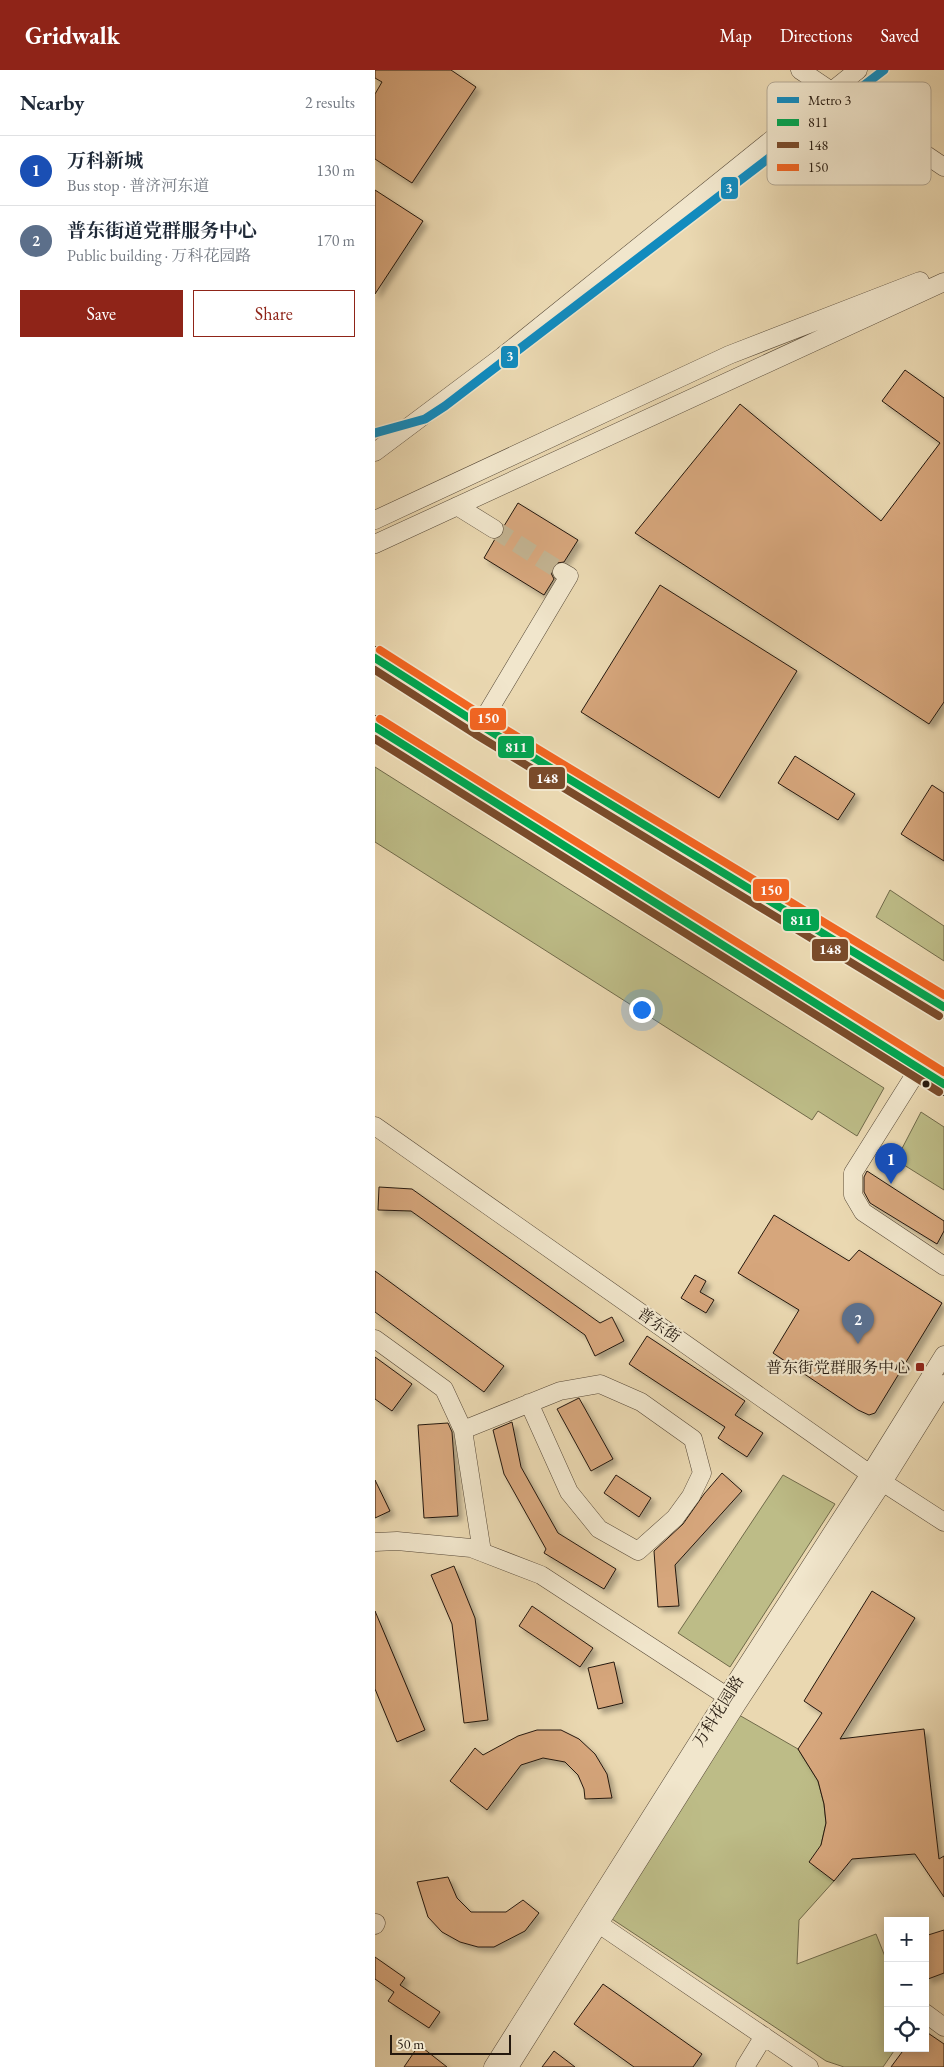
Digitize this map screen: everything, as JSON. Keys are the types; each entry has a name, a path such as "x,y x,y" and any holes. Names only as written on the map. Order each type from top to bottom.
{"main road":[{"path":"375,658 480,725 944,1007"},
{"path":"375,727 944,1084"}],"street":[{"path":"800,70 817,82"},
{"path":"844,82 858,70"},
{"path":"375,452 503,356 767,144"},
{"path":"931,158 944,167"},
{"path":"375,520 729,355 944,272"},
{"path":"375,544 944,282"},
{"path":"457,506 494,529"},
{"path":"480,725 569,576 562,572"},
{"path":"919,1068 853,1173 853,1195 863,1212 944,1266"},
{"name":"普东街","path":"375,1126 877,1478 944,1522"},
{"path":"375,1338 444,1389 463,1430 482,1552"},
{"name":"万科花园路","path":"877,1478 944,1355"},
{"path":"463,1430 529,1403 560,1391 600,1384 641,1402 693,1438 702,1473 691,1496 675,1518 638,1551 599,1529 569,1492 529,1403"},
{"name":"万科花园路","path":"509,2067 594,1920 732,1700 877,1478 944,1384"},
{"path":"375,1542 397,1541 471,1548 541,1575 732,1700"},
{"path":"594,1920 809,2067"},
{"name":"万科花园路","path":"493,2067 594,1920"},
{"path":"929,2016 944,2027"},
{"path":"745,2067 765,2036"}],"shaded area":[{"path":"375,767 884,1088 857,1136 818,1111 812,1120 375,842"},
{"path":"890,890 944,926 944,961 876,917"},
{"path":"921,1112 944,1127 944,1190 896,1160"},
{"path":"783,1475 835,1504 730,1667 678,1633"},
{"path":"739,1715 798,1749 818,1781 824,1804 826,1823 821,1845 834,1881 799,1920 797,1964 876,1934 884,1954 884,2052 893,2052 883,2067 844,2067 826,2061 609,1917"}],"building":[{"path":"375,70 451,70 476,87 412,183 375,159 375,94 382,82 375,78"},
{"path":"375,190 423,221 375,294"},
{"path":"905,370 944,398 944,702 929,724 635,533 740,404 881,521 940,443 882,401"},
{"path":"518,503 578,540 564,562 553,566 551,573 554,579 544,595 484,558 495,539 503,535 504,526"},
{"path":"660,585 797,671 719,798 581,712"},
{"path":"795,756 855,794 838,820 778,783"},
{"path":"932,785 944,793 944,861 901,834"},
{"path":"867,1171 944,1221 944,1231 937,1244 870,1203 864,1192 864,1177"},
{"path":"379,1187 412,1189 600,1323 612,1317 624,1341 595,1356 585,1335 411,1211 378,1210"},
{"path":"774,1215 849,1261 859,1250 942,1303 875,1413 869,1415 858,1410 773,1353 799,1310 738,1273"},
{"path":"375,1271 504,1366 484,1392 375,1312"},
{"path":"695,1275 706,1281 700,1292 714,1300 706,1313 681,1298"},
{"path":"647,1336 745,1401 735,1415 763,1433 747,1457 718,1438 725,1427 629,1364"},
{"path":"375,1357 412,1384 392,1411 375,1399"},
{"path":"579,1398 613,1459 591,1471 557,1409"},
{"path":"512,1422 521,1467 558,1533 616,1569 604,1589 544,1553 546,1549 504,1474 493,1430"},
{"path":"448,1423 452,1432 458,1516 424,1518 418,1425"},
{"path":"722,1473 742,1491 675,1565 679,1606 658,1607 654,1551 683,1524 704,1494"},
{"path":"616,1475 651,1498 639,1517 604,1493"},
{"path":"375,1480 390,1511 375,1518"},
{"path":"454,1566 475,1618 488,1720 464,1723 452,1624 431,1575"},
{"path":"872,1591 915,1618 840,1739 924,1729 939,1859 944,1856 944,1897 915,1854 852,1859 834,1881 809,1862 821,1845 826,1823 824,1804 818,1781 798,1749 822,1713 804,1701"},
{"path":"532,1606 593,1648 580,1667 519,1626"},
{"path":"375,1611 425,1730 397,1742 375,1689"},
{"path":"614,1662 623,1703 598,1709 588,1668"},
{"path":"537,1730 561,1730 579,1739 595,1754 607,1774 612,1798 585,1799 584,1789 578,1775 565,1762 543,1758 521,1765 487,1810 450,1781 475,1748 483,1755 518,1736"},
{"path":"448,1877 457,1898 471,1912 506,1912 523,1900 539,1913 525,1931 494,1947 478,1947 460,1942 442,1932 428,1917 417,1882"},
{"path":"944,1930 944,1973 929,1979 929,1962 929,1935"},
{"path":"375,1957 405,1978 400,1985 440,2012 429,2028 388,2001 394,1992 375,1979"},
{"path":"603,1984 702,2054 693,2067 634,2067 574,2024"},
{"path":"929,2034 944,2044 944,2067 891,2067 902,2052 929,2052"},
{"path":"419,2045 447,2067 404,2067"},
{"path":"554,2051 575,2067 542,2067"}],"tunnel":[{"path":"494,529 562,572"}],"metro line":[{"name":"3","path":"868,82 884,70"},
{"name":"3","path":"375,433 425,419 445,406 767,160"}],"transit line":[{"name":"150","path":"380,650 485,717 944,995"},
{"name":"811","path":"375,658 480,725 944,1007"},
{"name":"148","path":"375,670 475,734 939,1016"},
{"name":"150","path":"380,719 944,1072"},
{"name":"811","path":"375,727 944,1084"},
{"name":"148","path":"375,739 939,1092"}],"place":[{"name":"万科新城","path":"891,1184"},
{"name":"普东街道党群服务中心","path":"858,1344"},
{"name":"普东街党群服务中心","path":"920,1367"}]}
